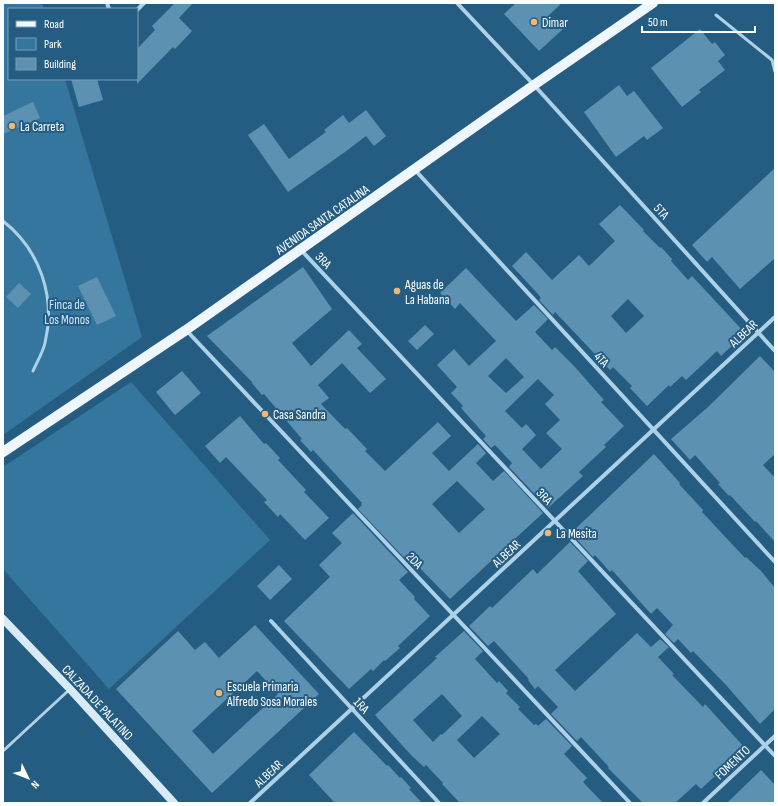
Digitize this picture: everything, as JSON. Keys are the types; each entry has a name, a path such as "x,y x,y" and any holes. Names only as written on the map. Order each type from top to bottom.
{"main road":[{"name":"AVENIDA SANTA CATALINA","path":"3,452 186,330 653,3"}],"street":[{"name":"5TA","path":"460,4 775,351"},
{"name":"4TA","path":"415,170 775,562"},
{"name":"3RA","path":"301,250 775,756"},
{"name":"ALBEAR","path":"250,803 775,317"},
{"name":"2DA","path":"186,330 630,803"},
{"name":"CALZADA DE PALATINO","path":"3,619 70,689 174,803"},
{"name":"1RA","path":"271,621 439,803"},
{"name":"FOMENTO","path":"703,803 775,736"}],"lane":[{"path":"716,15 772,60 775,72"},
{"path":"3,221 15,230 34,254 45,282 49,312 45,343 33,371"},
{"path":"3,750 70,689"}],"green space":[{"name":"Finca de Los Monos","path":"3,3 42,3 44,8 8,8 8,80 65,80 142,337 3,435"},
{"path":"131,382 270,540 109,689 3,569 3,467"}],"building":[{"path":"175,3 193,3 179,18 192,31 175,49 173,47 137,84 138,48 155,30 152,26"},
{"name":"Dimar","path":"516,3 562,3 549,15 563,29 539,51 504,14"},
{"path":"700,29 712,44 715,42 725,55 718,61 725,70 699,90 701,92 682,107 651,68"},
{"path":"71,80 97,80 103,100 79,107"},
{"path":"619,85 627,96 634,91 663,128 647,140 644,136 616,157 584,112"},
{"name":"La Carreta","path":"33,102 40,118 3,134 3,116"},
{"path":"366,110 386,136 374,146 366,136 288,192 248,135 264,124 289,159 326,132 324,130 343,115 349,123"},
{"path":"775,168 775,258 740,289 712,257 707,262 692,245"},
{"path":"620,205 644,230 643,231 672,259 671,261 688,280 692,276 745,333 721,356 717,351 686,380 682,376 670,387 669,385 647,406 630,388 632,386 613,367 610,370 555,312 553,315 539,300 541,298 538,294 512,266 526,252 552,280 579,255 589,266 615,241 599,224","holes":["628,299 644,316 626,333 611,316"]},
{"path":"303,267 332,309 292,343 311,366 349,330 362,344 357,348 386,379 370,393 342,363 318,385 329,398 321,404 367,449 365,451 385,471 438,422 451,436 432,453 449,471 478,444 486,453 476,463 493,481 504,471 543,513 450,599 416,564 413,567 358,509 362,503 313,450 311,452 264,394 262,395 252,382 207,336","holes":["457,481 485,509 459,533 432,504"]},
{"path":"466,268 516,321 534,305 548,319 535,332 552,350 555,347 574,366 604,400 601,402 624,426 604,445 606,447 579,472 583,476 548,508 509,467 512,463 495,445 491,448 483,439 486,436 461,408 463,406 451,393 457,387 437,365 454,349 469,366 496,341 460,303 455,309 440,293","holes":["506,358 524,377 506,393 488,376","538,379 554,395 545,404 560,420 546,433 562,449 541,469 522,449 536,435 526,424 522,428 505,411"]},
{"path":"97,277 116,316 97,325 78,286"},
{"path":"19,283 31,294 18,308 6,297"},
{"path":"425,325 434,334 417,350 408,341"},
{"path":"760,356 775,372 775,454 763,465 775,478 775,542 730,495 729,496 718,484 720,483 695,455 690,460 671,439 708,407"},
{"path":"182,371 201,393 175,415 156,392"},
{"path":"240,416 264,444 266,443 280,458 278,460 306,490 304,492 329,518 305,540 280,514 278,517 264,502 267,500 226,457 220,463 205,446"},
{"path":"654,454 703,510 702,512 745,558 746,557 761,571 775,588 775,709 760,724 726,685 693,651 691,653 678,639 674,643 665,634 673,625 657,608 651,614 612,570 610,572 595,555 593,557 571,533"},
{"path":"353,513 408,572 399,580 430,616 398,646 400,648 385,661 384,660 373,671 371,669 349,689 284,621 330,577 319,565 342,543 332,533"},
{"path":"570,542 588,561 578,571 616,614 555,670 575,691 637,633 651,647 660,639 669,647 658,657 674,674 672,675 703,707 705,704 745,748 701,789 696,784 675,803 643,803 608,768 609,767 581,737 577,741 551,714 558,707 538,686 535,689 528,680 529,679 494,641 488,646 469,626 490,606 492,608 533,569 537,574"},
{"path":"279,565 292,579 270,600 257,586"},
{"name":"Escuela Primaria Alfredo Sosa Morales","path":"255,625 319,694 212,793 116,689 178,631 195,650 205,642 219,658","holes":["257,671 278,694 213,754 192,731"]},
{"path":"464,631 483,651 475,659 497,683 499,681 508,691 506,693 520,707 518,709 534,725 536,724 538,726 546,719 572,746 564,754 587,778 583,782 603,803 460,803 426,765 424,767 411,755 375,715 437,658 435,657","holes":["442,694 462,716 433,742 413,720","482,716 500,734 474,758 457,740"]},
{"path":"354,732 387,766 388,765 400,778 401,777 411,788 409,789 422,803 335,803 309,775"},
{"path":"761,770 775,785 775,803 727,803"}],"place":[{"name":"Dimar","path":"534,22"},
{"name":"La Carreta","path":"12,126"},
{"name":"Aguas de La Habana","path":"397,291"},
{"name":"Casa Sandra","path":"265,414"},
{"name":"La Mesita","path":"548,533"},
{"name":"Escuela Primaria Alfredo Sosa Morales","path":"219,693"}]}
